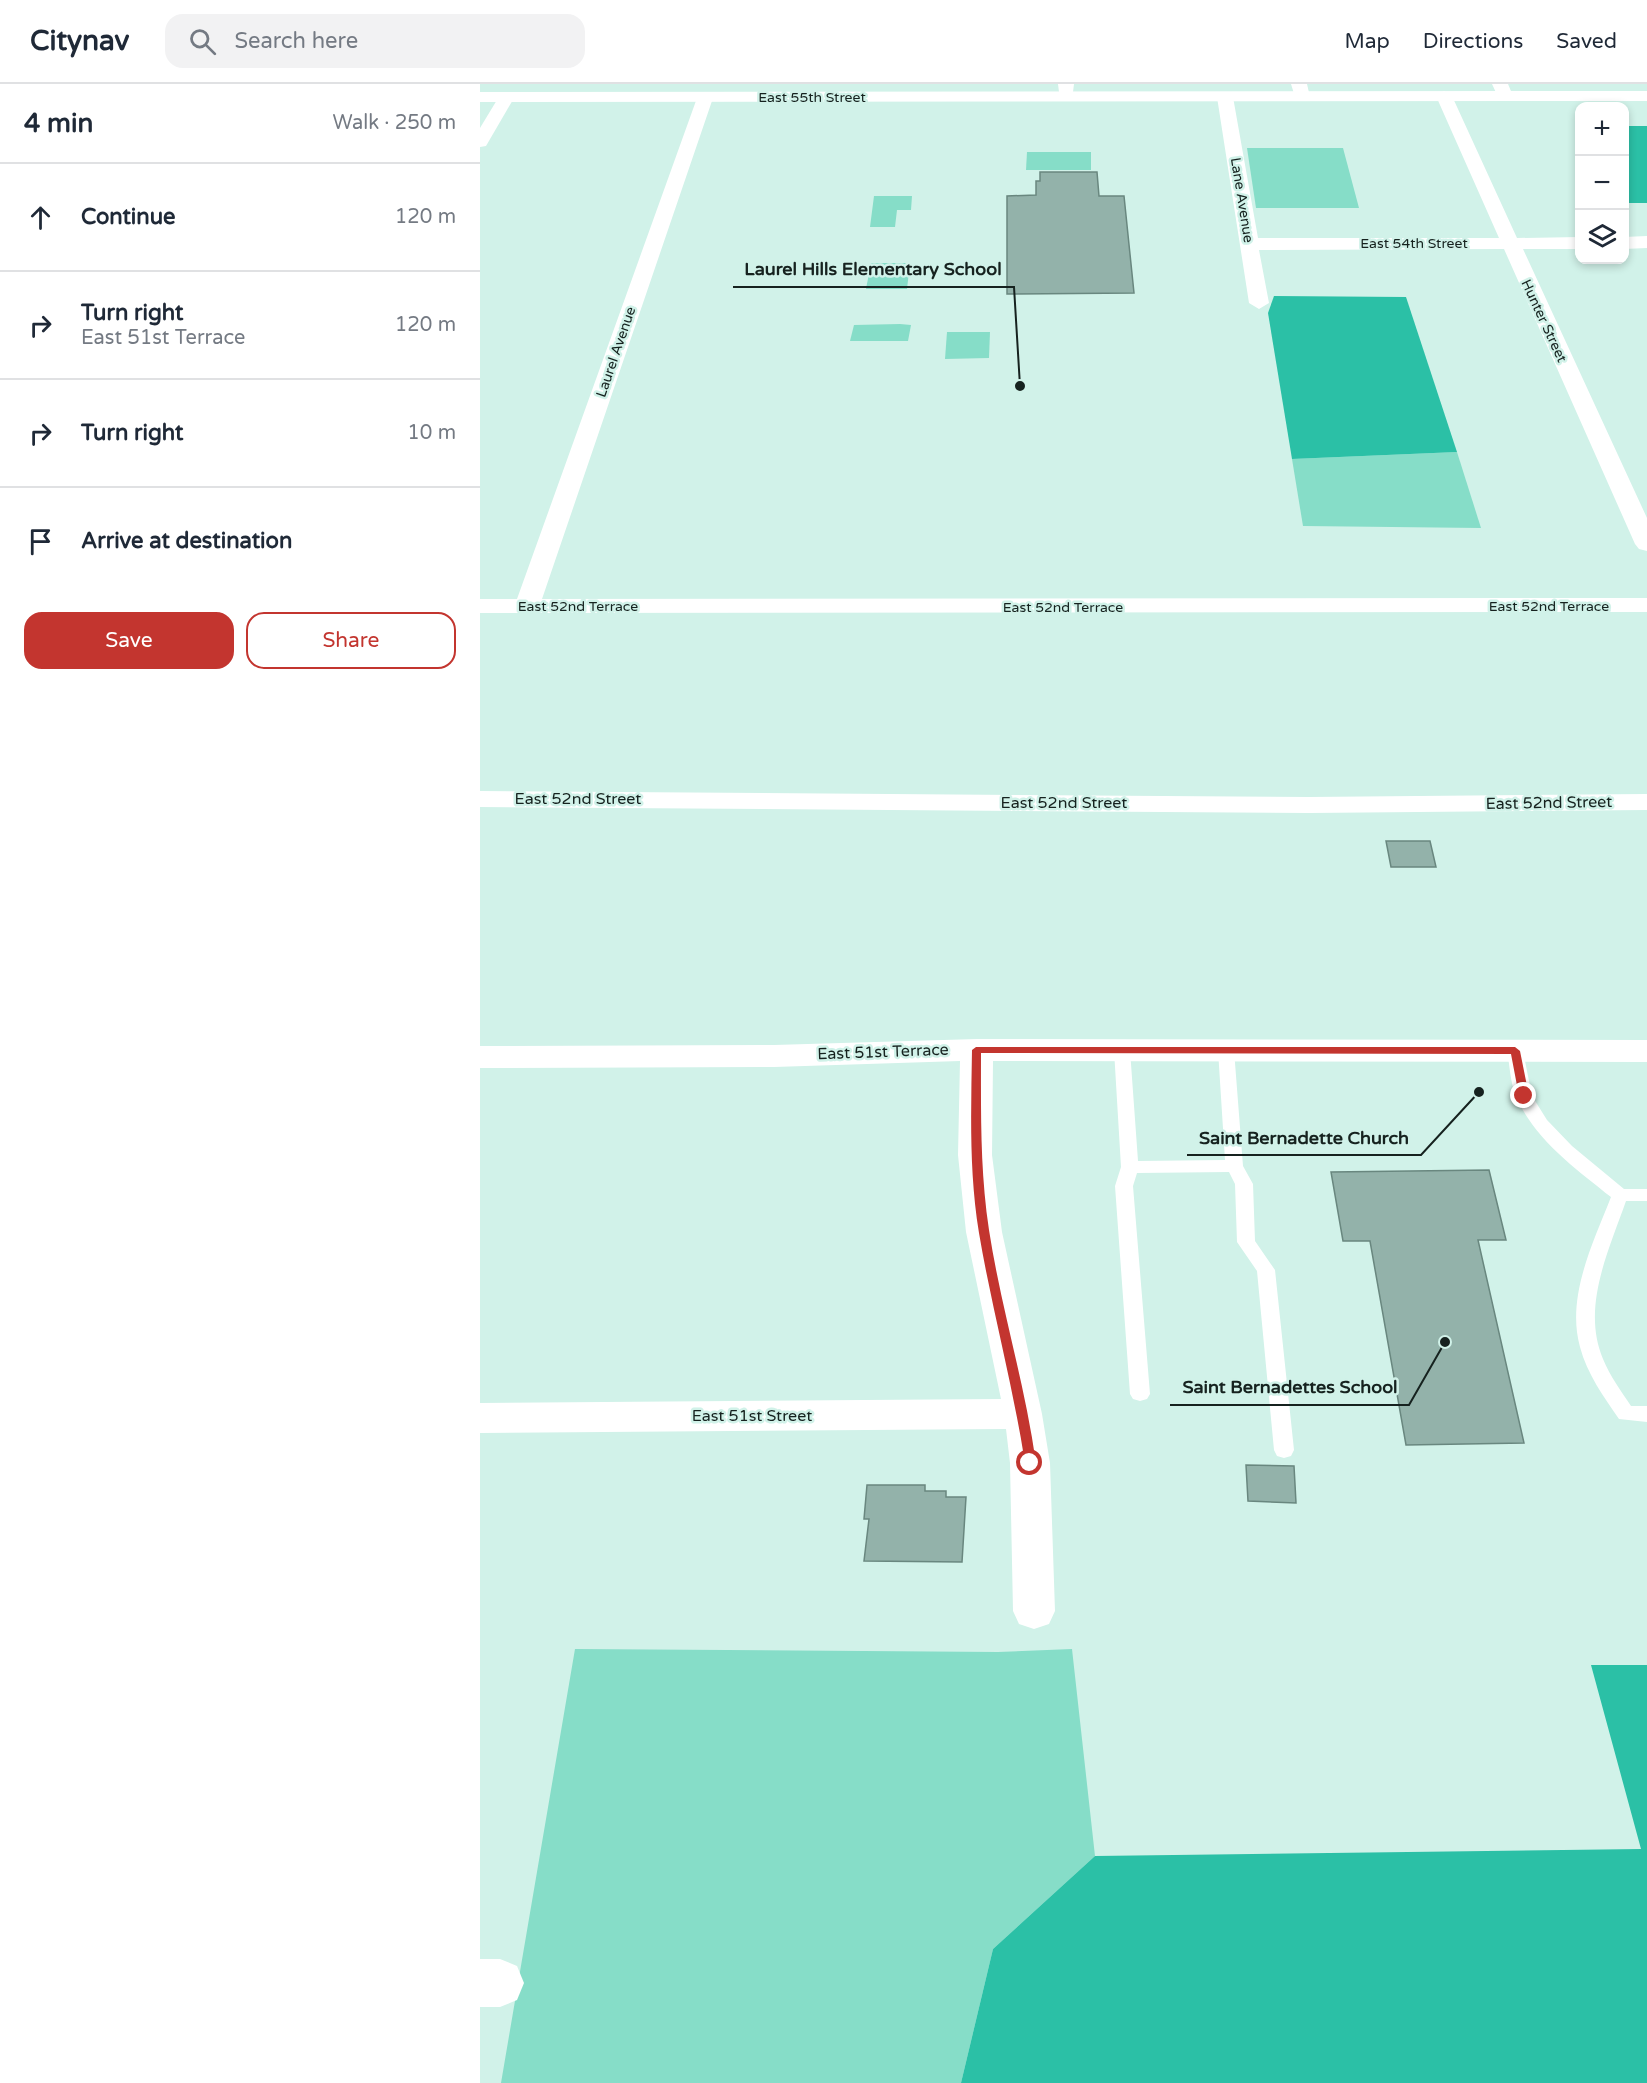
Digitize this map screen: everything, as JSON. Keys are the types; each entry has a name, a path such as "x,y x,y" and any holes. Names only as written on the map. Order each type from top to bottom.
{"street":[{"name":"East 55th Street","path":"480,97 705,98 1066,90 1225,97 1301,91 1444,96 1502,90 1647,96"},
{"name":"Hunter Street","path":"1444,96 1647,544"},
{"name":"Lane Avenue","path":"1225,97 1259,303"},
{"path":"480,142 506,98"},
{"name":"Laurel Avenue","path":"527,606 705,98"},
{"path":"1629,243 1647,242"},
{"name":"East 54th Street","path":"1249,244 1575,243"},
{"name":"East 52nd Terrace","path":"480,606 1647,605"},
{"name":"East 52nd Street","path":"480,799 1298,805 1647,802"},
{"path":"976,1050 975,1155 984,1232 1023,1414 1030,1463 1034,1611"},
{"name":"East 51st Terrace","path":"480,1057 774,1056 976,1050 1647,1051"},
{"name":"East 51st Street","path":"480,1418 1023,1414"}],"lane":[{"path":"1122,1050 1130,1167 1124,1186 1140,1394"},
{"path":"1226,1050 1234,1166 1244,1184 1246,1242 1266,1270 1284,1450"},
{"path":"1515,1051 1524,1096 1542,1124 1576,1160 1620,1195 1647,1195"},
{"path":"1130,1167 1234,1166"},
{"path":"1620,1195 1586,1294 1587,1338 1599,1371 1626,1414 1647,1414"}],"green space":[{"path":"1629,126 1647,126 1647,203 1629,203"},
{"path":"1247,148 1343,148 1359,208 1256,208"},
{"path":"1027,152 1091,152 1091,170 1026,170"},
{"path":"874,196 912,196 911,210 897,210 895,227 870,227"},
{"path":"871,263 910,263 907,289 866,289"},
{"path":"1274,296 1406,297 1457,452 1292,459 1268,313"},
{"path":"854,325 911,325 908,341 850,341"},
{"path":"947,332 990,332 989,358 945,359"},
{"path":"1457,452 1481,528 1303,526 1292,459"},
{"path":"575,1649 998,1652 1072,1649 1095,1856 993,1949 961,2083 501,2083"},
{"path":"1591,1665 1647,1665 1647,2083 961,2083 993,1949 1095,1856 1641,1849"}],"building":[{"path":"1040,172 1097,172 1099,196 1124,196 1134,293 1007,294 1007,196 1036,195 1036,181 1040,181"},
{"path":"1386,841 1430,841 1436,867 1391,867"},
{"path":"1489,1170 1506,1240 1478,1240 1524,1443 1406,1445 1370,1241 1343,1241 1331,1172"},
{"path":"1246,1465 1294,1466 1296,1503 1248,1501"},
{"path":"867,1485 925,1485 925,1491 946,1491 946,1497 966,1497 962,1562 864,1561 869,1519 864,1519"}],"place":[{"name":"Laurel Hills Elementary School","path":"1020,386"},
{"name":"Saint Bernadette Church","path":"1479,1092"},
{"name":"Saint Bernadettes School","path":"1445,1342"}],"route":[{"path":"1030,1463 1023,1414 984,1232 975,1155 976,1050 1515,1051 1524,1096"}]}
